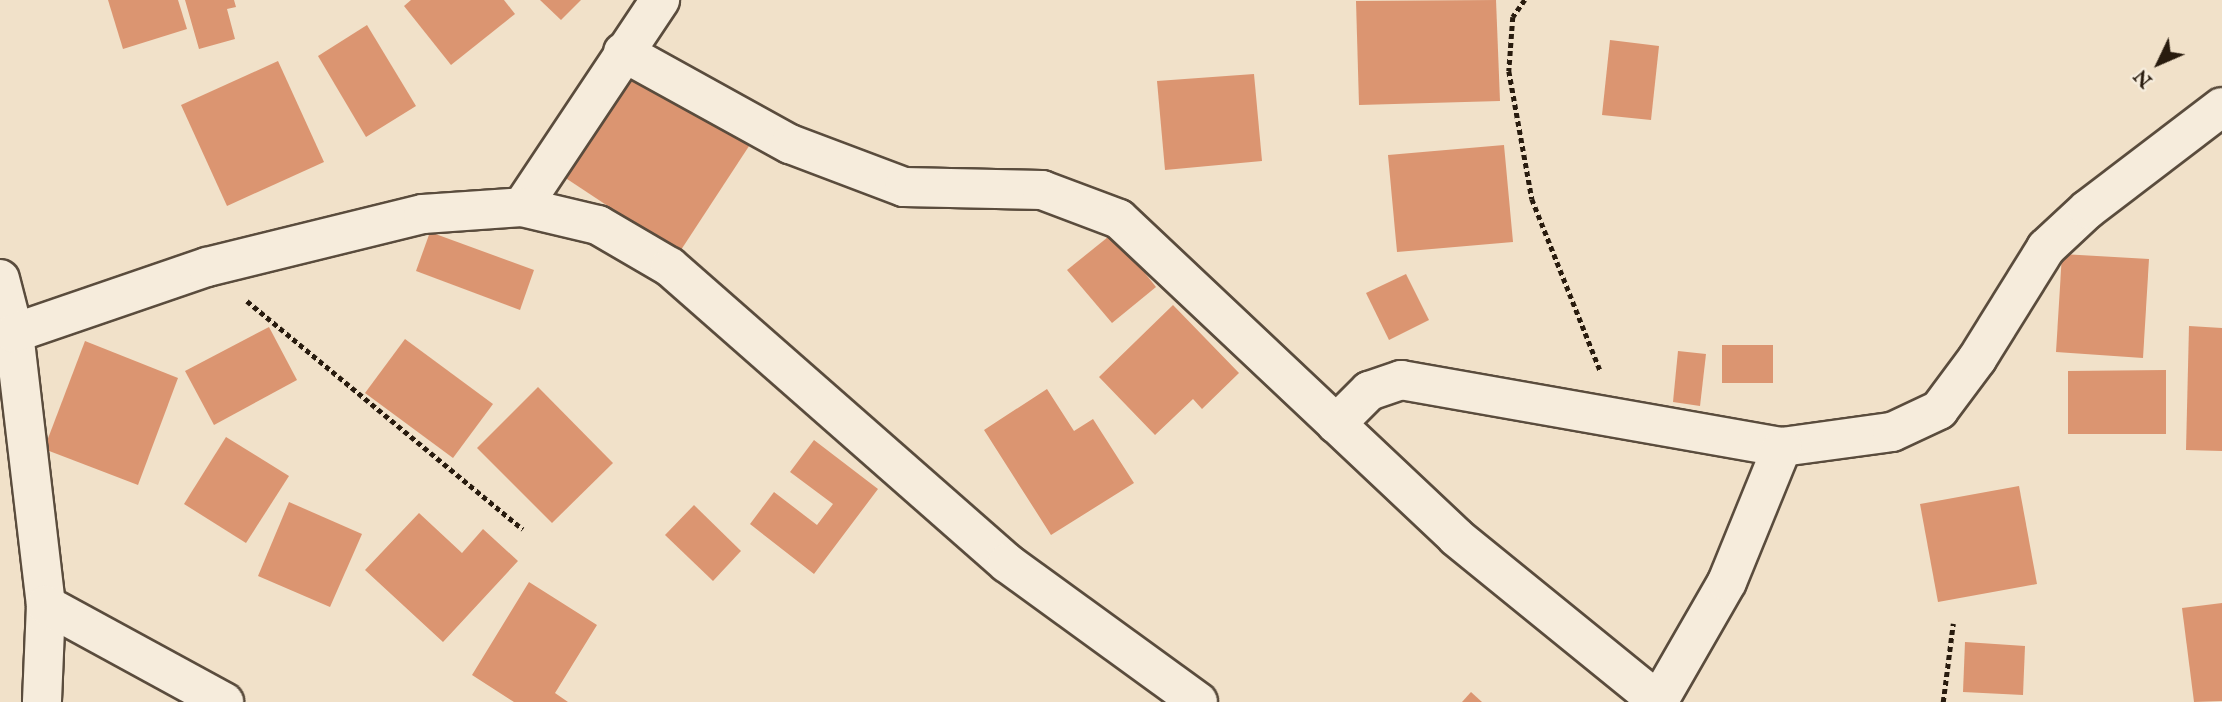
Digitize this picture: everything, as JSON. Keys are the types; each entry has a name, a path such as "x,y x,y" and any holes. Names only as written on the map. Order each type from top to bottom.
{"street":[{"path":"522,207 660,0"},
{"path":"623,52 790,144 904,187 1042,190 1119,219 1456,537 1658,702 1727,582 1782,447"},
{"path":"1336,424 1369,391 1401,380 1782,447 1892,432 1939,410 1978,359 2046,248 2088,209 2222,107"},
{"path":"14,333 207,267 424,214 522,207 598,225 670,267 1007,563 1198,702"},
{"path":"0,279 14,333 46,604 42,702"},
{"path":"46,604 223,702"}],"path":[{"path":"1525,0 1513,17 1508,71 1532,199 1620,420"},
{"path":"207,267 523,529"},
{"path":"1943,702 1953,624"}],"building":[{"path":"108,0 178,0 187,29 123,49"},
{"path":"185,0 234,0 236,7 227,9 235,39 199,49"},
{"path":"411,0 504,0 515,14 451,65 404,6"},
{"path":"540,0 581,0 561,20"},
{"path":"1496,0 1500,101 1359,105 1356,1"},
{"path":"367,25 416,106 366,137 318,56"},
{"path":"1610,40 1659,46 1651,120 1602,115"},
{"path":"278,61 324,162 227,206 181,105"},
{"path":"636,65 753,140 679,253 564,177"},
{"path":"1254,74 1262,161 1165,170 1157,81"},
{"path":"1504,145 1513,242 1397,252 1388,155"},
{"path":"430,232 534,270 520,310 416,271"},
{"path":"1113,233 1156,287 1112,323 1067,270"},
{"path":"2062,254 2149,259 2143,358 2056,352"},
{"path":"1406,274 1429,320 1389,340 1366,293"},
{"path":"1173,305 1239,373 1202,409 1193,399 1155,435 1099,377"},
{"path":"2189,326 2222,328 2222,451 2186,450"},
{"path":"269,327 297,380 214,425 185,371"},
{"path":"405,339 493,404 453,458 365,393"},
{"path":"85,341 178,378 138,485 44,449"},
{"path":"1722,345 1773,345 1773,383 1722,383"},
{"path":"1678,351 1706,354 1700,406 1673,402"},
{"path":"2166,370 2166,434 2068,434 2068,371"},
{"path":"538,387 613,463 552,523 477,448"},
{"path":"1047,389 1074,431 1093,419 1134,483 1051,535 984,430"},
{"path":"226,437 289,476 246,543 184,504"},
{"path":"814,440 878,489 814,574 750,524 774,492 817,525 833,504 790,472"},
{"path":"2019,486 2037,584 1938,602 1920,504"},
{"path":"289,502 362,534 330,607 258,576"},
{"path":"694,505 741,551 713,581 665,535"},
{"path":"419,513 462,553 483,529 518,561 443,642 365,570"},
{"path":"529,582 597,625 555,693 568,702 514,702 472,675"},
{"path":"2222,603 2222,701 2194,702 2182,608"},
{"path":"1965,642 2025,646 2023,695 1963,692"},
{"path":"1471,692 1482,702 1462,702"}]}
